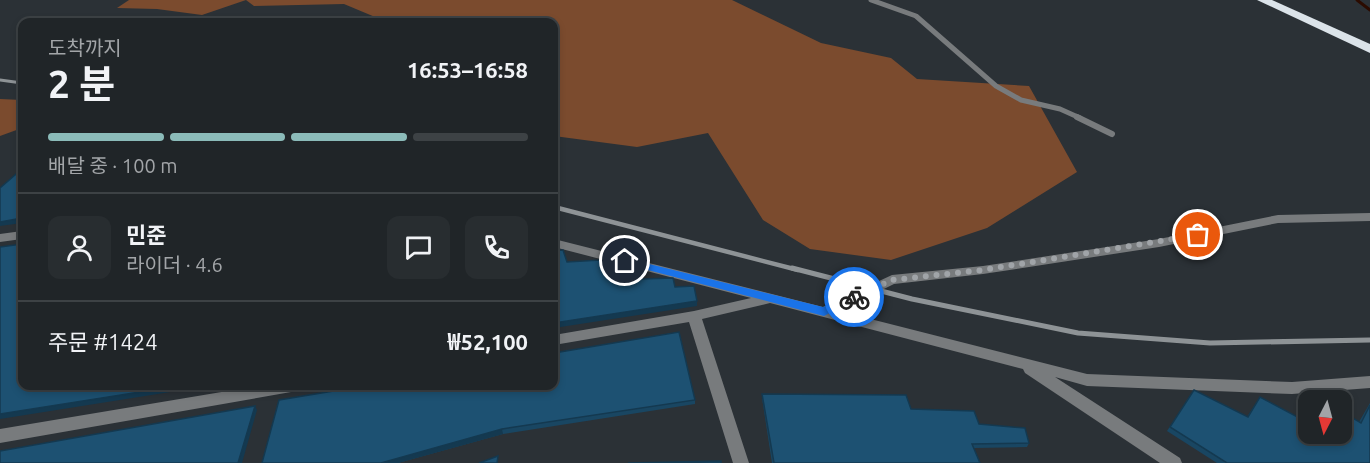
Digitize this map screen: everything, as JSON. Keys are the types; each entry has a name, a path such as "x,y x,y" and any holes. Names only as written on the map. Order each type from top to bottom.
{"highway":[{"path":"1263,0 1370,49"},
{"path":"1286,0 1370,37"}],"street":[{"path":"824,312 892,280 983,270 1159,243 1278,219 1370,217"},
{"path":"0,238 18,236"},
{"path":"558,244 1087,380 1292,388 1370,382"},
{"path":"558,339 694,316 772,298"},
{"path":"694,316 741,463"},
{"path":"1020,363 1174,463"},
{"path":"0,436 268,390"}],"lane":[{"path":"871,0 916,16 996,86 1034,104 1060,109 1112,134"}],"shaded area":[{"path":"129,0 246,0 202,15 157,9 117,8"},
{"path":"246,0 732,0 821,43 891,58 917,79 1029,86 1077,172 987,228 891,260 810,249 763,220 708,133 637,147 558,137 558,18 377,18 344,4 254,6"},
{"path":"0,99 18,100 18,129 0,136"}],"building":[{"path":"18,172 18,219 0,222 0,188"},
{"path":"18,245 18,390 153,390 0,414 0,247"},
{"path":"563,250 567,262 601,260 604,274 638,270 642,279 673,278 675,287 694,286 697,301 558,322 558,251"},
{"path":"679,332 695,400 502,429 381,463 262,463 279,400 340,390 558,390 558,352"},
{"path":"1194,390 1248,417 1260,397 1298,417 1298,444 1352,444 1352,418 1361,423 1370,405 1370,463 1227,463 1170,427"},
{"path":"762,394 906,395 911,409 974,411 979,424 1025,428 1029,443 972,444 980,463 774,463"},
{"path":"255,406 238,463 0,463 0,451"},
{"path":"498,456 497,463 479,463"},
{"path":"721,461 721,463 628,463"}],"waterway":[{"path":"1357,0 1370,10"}],"railway":[{"path":"0,80 18,82"},
{"path":"558,208 798,270"},
{"path":"792,268 912,299 1078,333 1210,343 1370,340"}],"way so far":[{"path":"854,297 892,280 983,270 1198,235"}],"route":[{"path":"625,261 824,312 854,297"}]}
